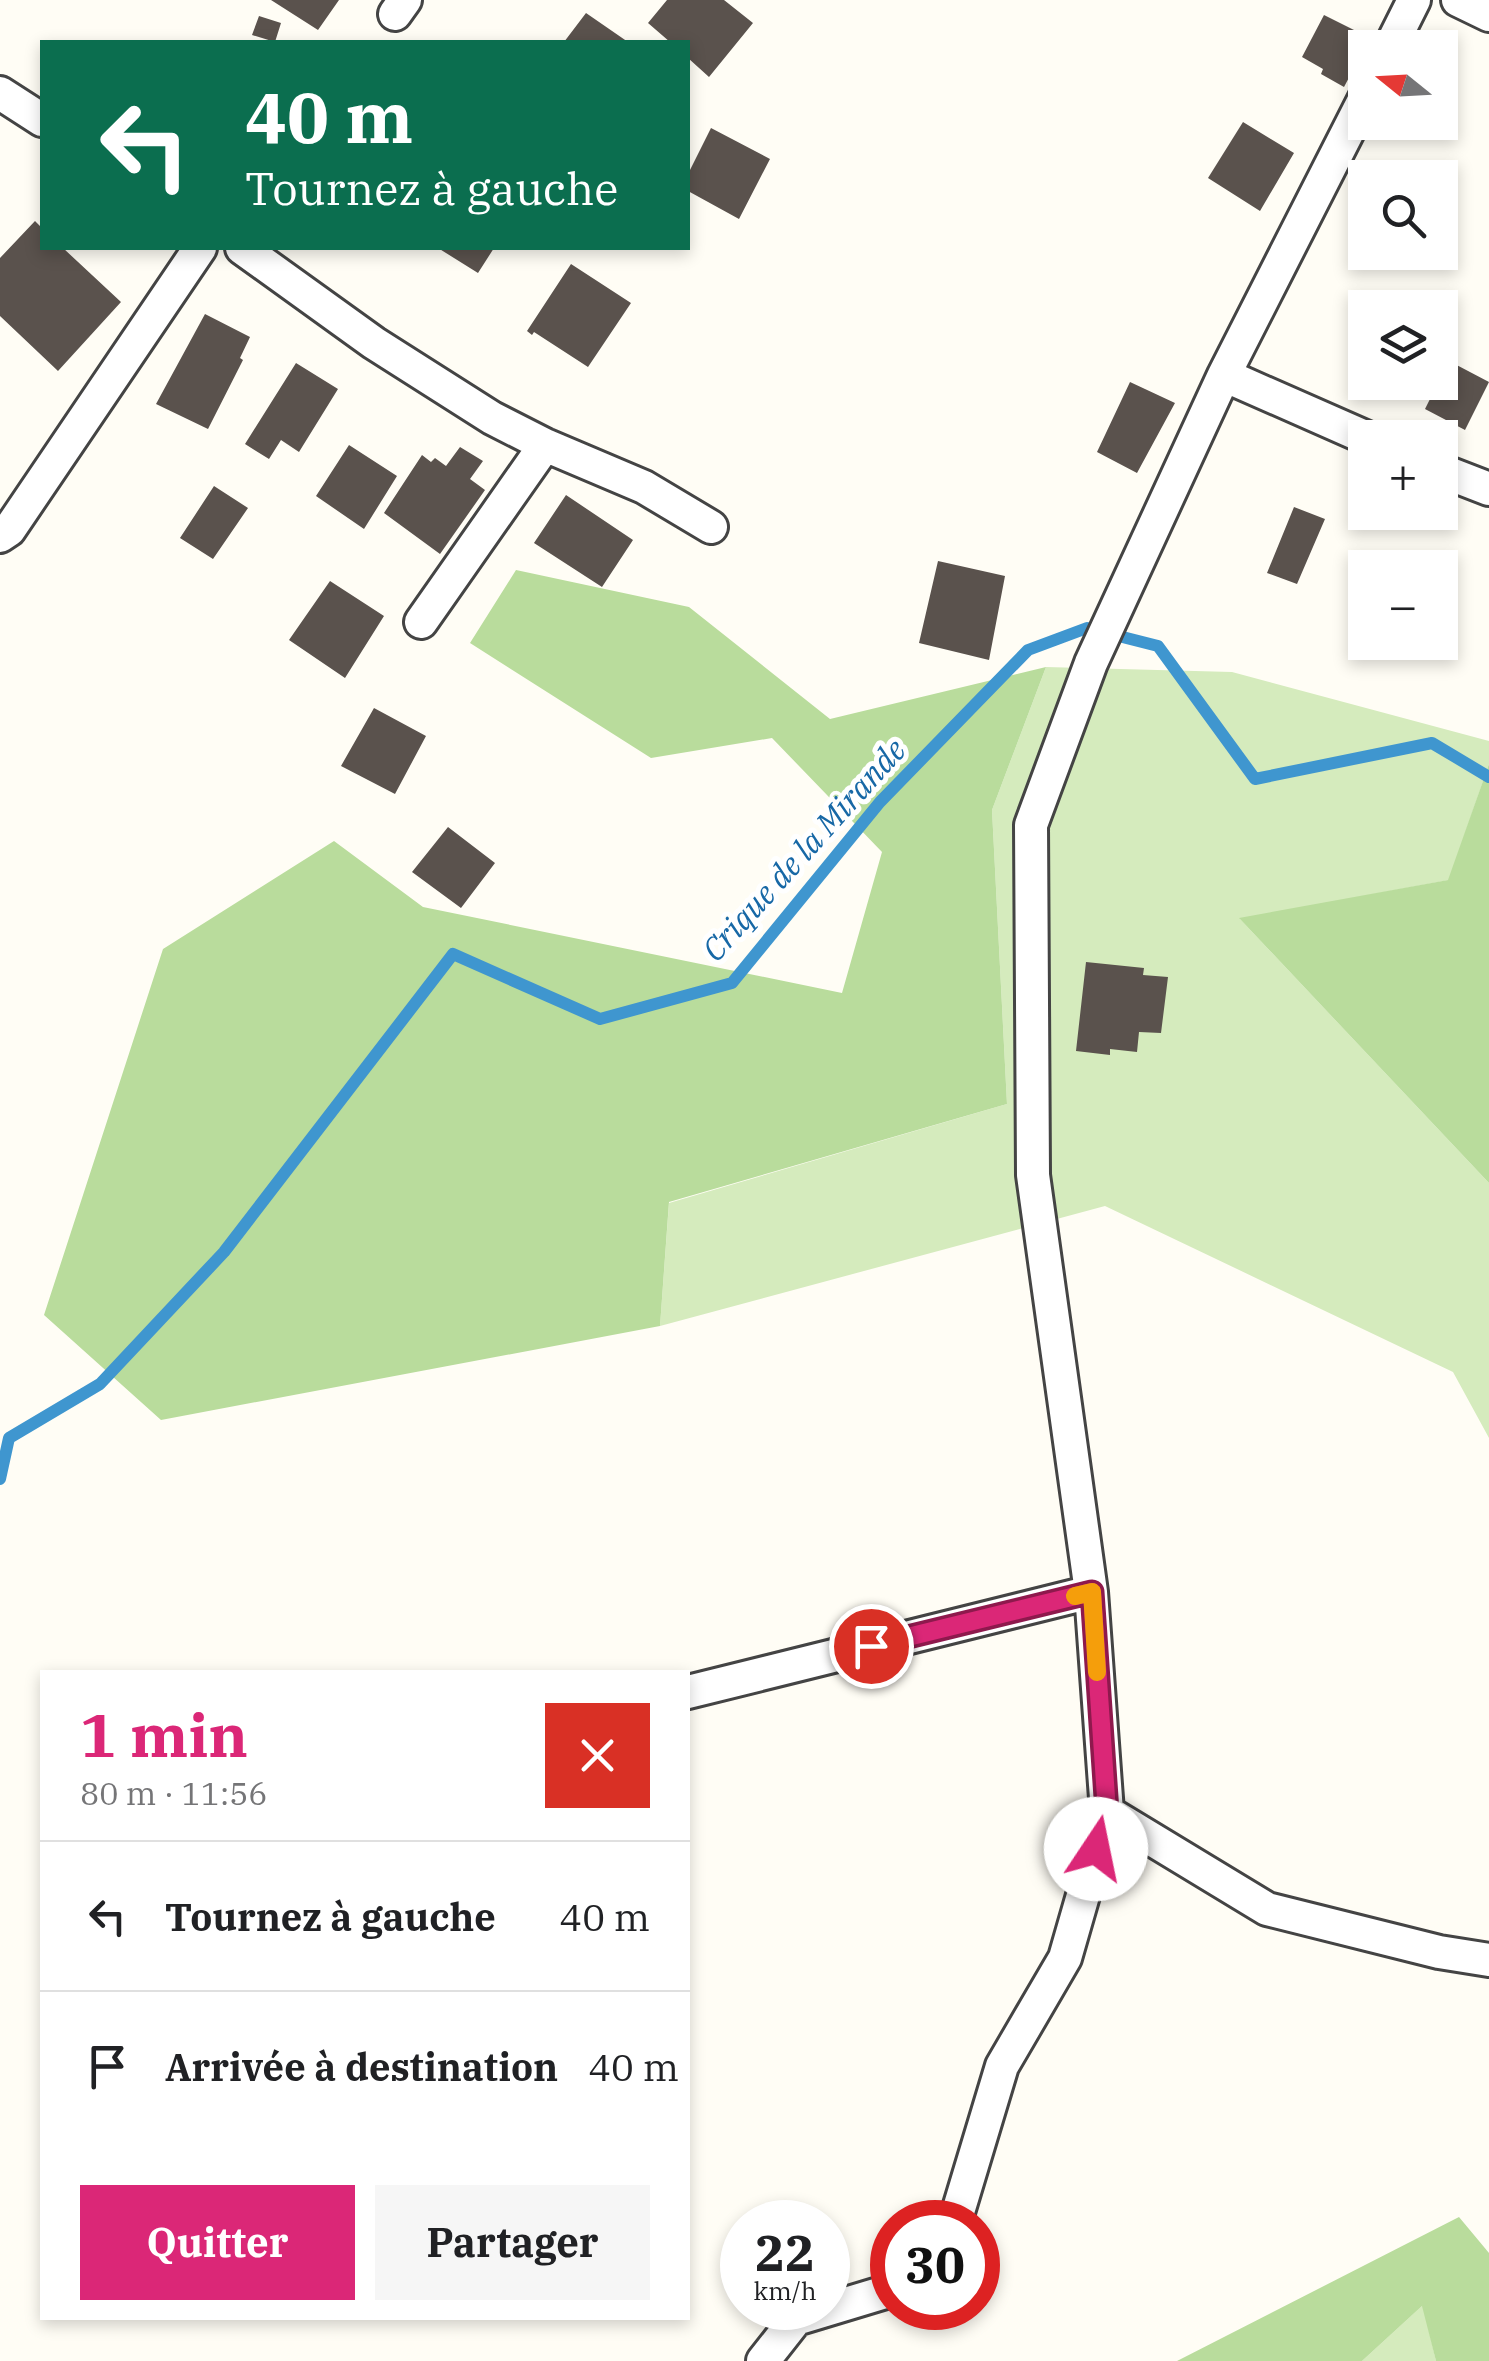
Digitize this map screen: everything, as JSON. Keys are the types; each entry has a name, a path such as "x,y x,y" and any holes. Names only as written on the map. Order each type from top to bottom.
{"street":[{"path":"1399,30 1414,0"},
{"path":"1458,0 1489,15"},
{"path":"0,93 40,119"},
{"path":"962,2200 1002,2066 1065,1958 1107,1812 1092,1592 1033,1175 1030,826 1091,663 1224,374 1348,131"},
{"path":"0,536 9,530 199,250"},
{"path":"245,250 374,344 492,418 644,487 711,526"},
{"path":"1224,374 1348,429"},
{"path":"422,622 545,445"},
{"path":"1458,477 1489,489"},
{"path":"690,1692 1092,1592"},
{"path":"1107,1812 1267,1909 1439,1952 1489,1960"},
{"path":"763,2361 796,2319 870,2297"}],"green space":[{"path":"516,570 689,607 830,719 1046,667 992,810 1007,1104 669,1202 660,1326 161,1420 44,1315 163,949 334,841 423,907 842,993 882,852 772,738 651,758 470,643"},
{"path":"1046,667 1232,672 1489,741 1489,764 1449,880 1240,919 1489,1183 1489,1438 1453,1372 1105,1206 660,1326 669,1203 1007,1104 992,810"},
{"path":"1489,764 1489,1183 1239,918 1448,880"},
{"path":"1459,2217 1489,2253 1489,2361 1436,2361 1422,2306 1362,2361 1177,2361"},
{"path":"1423,2305 1436,2361 1362,2361"}],"building":[{"path":"271,0 339,0 318,30"},
{"path":"667,0 724,0 753,23 709,77 690,60 690,40 668,40 648,23"},
{"path":"586,13 625,40 566,40"},
{"path":"1324,15 1354,30 1348,30 1348,79 1344,87 1302,57"},
{"path":"259,16 281,23 276,40 252,35"},
{"path":"1243,122 1294,153 1260,211 1208,178"},
{"path":"711,128 770,159 739,219 690,192 690,170"},
{"path":"35,221 40,226 40,250 65,250 121,302 58,371 0,316 0,258"},
{"path":"441,250 493,250 478,273"},
{"path":"571,264 631,303 588,367 527,331"},
{"path":"205,314 250,337 240,358 243,360 208,429 156,404"},
{"path":"296,363 338,389 299,452 281,440 269,459 245,444"},
{"path":"1458,366 1489,382 1465,430 1458,426 1458,420 1446,420 1425,409 1430,400 1458,400"},
{"path":"1130,382 1175,403 1137,473 1097,452"},
{"path":"349,445 397,476 364,529 316,496"},
{"path":"460,447 483,461 470,479 485,490 440,554 384,513 422,455 446,466"},
{"path":"214,486 248,508 213,559 180,538"},
{"path":"566,495 633,540 602,587 534,543"},
{"path":"1294,507 1325,519 1297,584 1267,573"},
{"path":"938,561 1005,576 989,660 919,643"},
{"path":"330,581 384,616 345,678 289,640"},
{"path":"374,708 426,736 395,794 341,766"},
{"path":"448,827 495,863 461,908 412,872"},
{"path":"1086,962 1144,968 1143,975 1168,977 1161,1033 1139,1032 1137,1052 1110,1049 1110,1055 1076,1051"}],"waterway":[{"name":"Crique de la Mirande","path":"0,1479 9,1438 100,1384 224,1252 453,954 600,1019 732,983 880,802 1028,650 1087,628 1158,646 1255,779 1432,743 1489,777"}],"slow traffic":[{"path":"1075,1596 1092,1592 1097,1672"}],"route":[{"path":"871,1646 1092,1592 1107,1812 1096,1849"}]}
